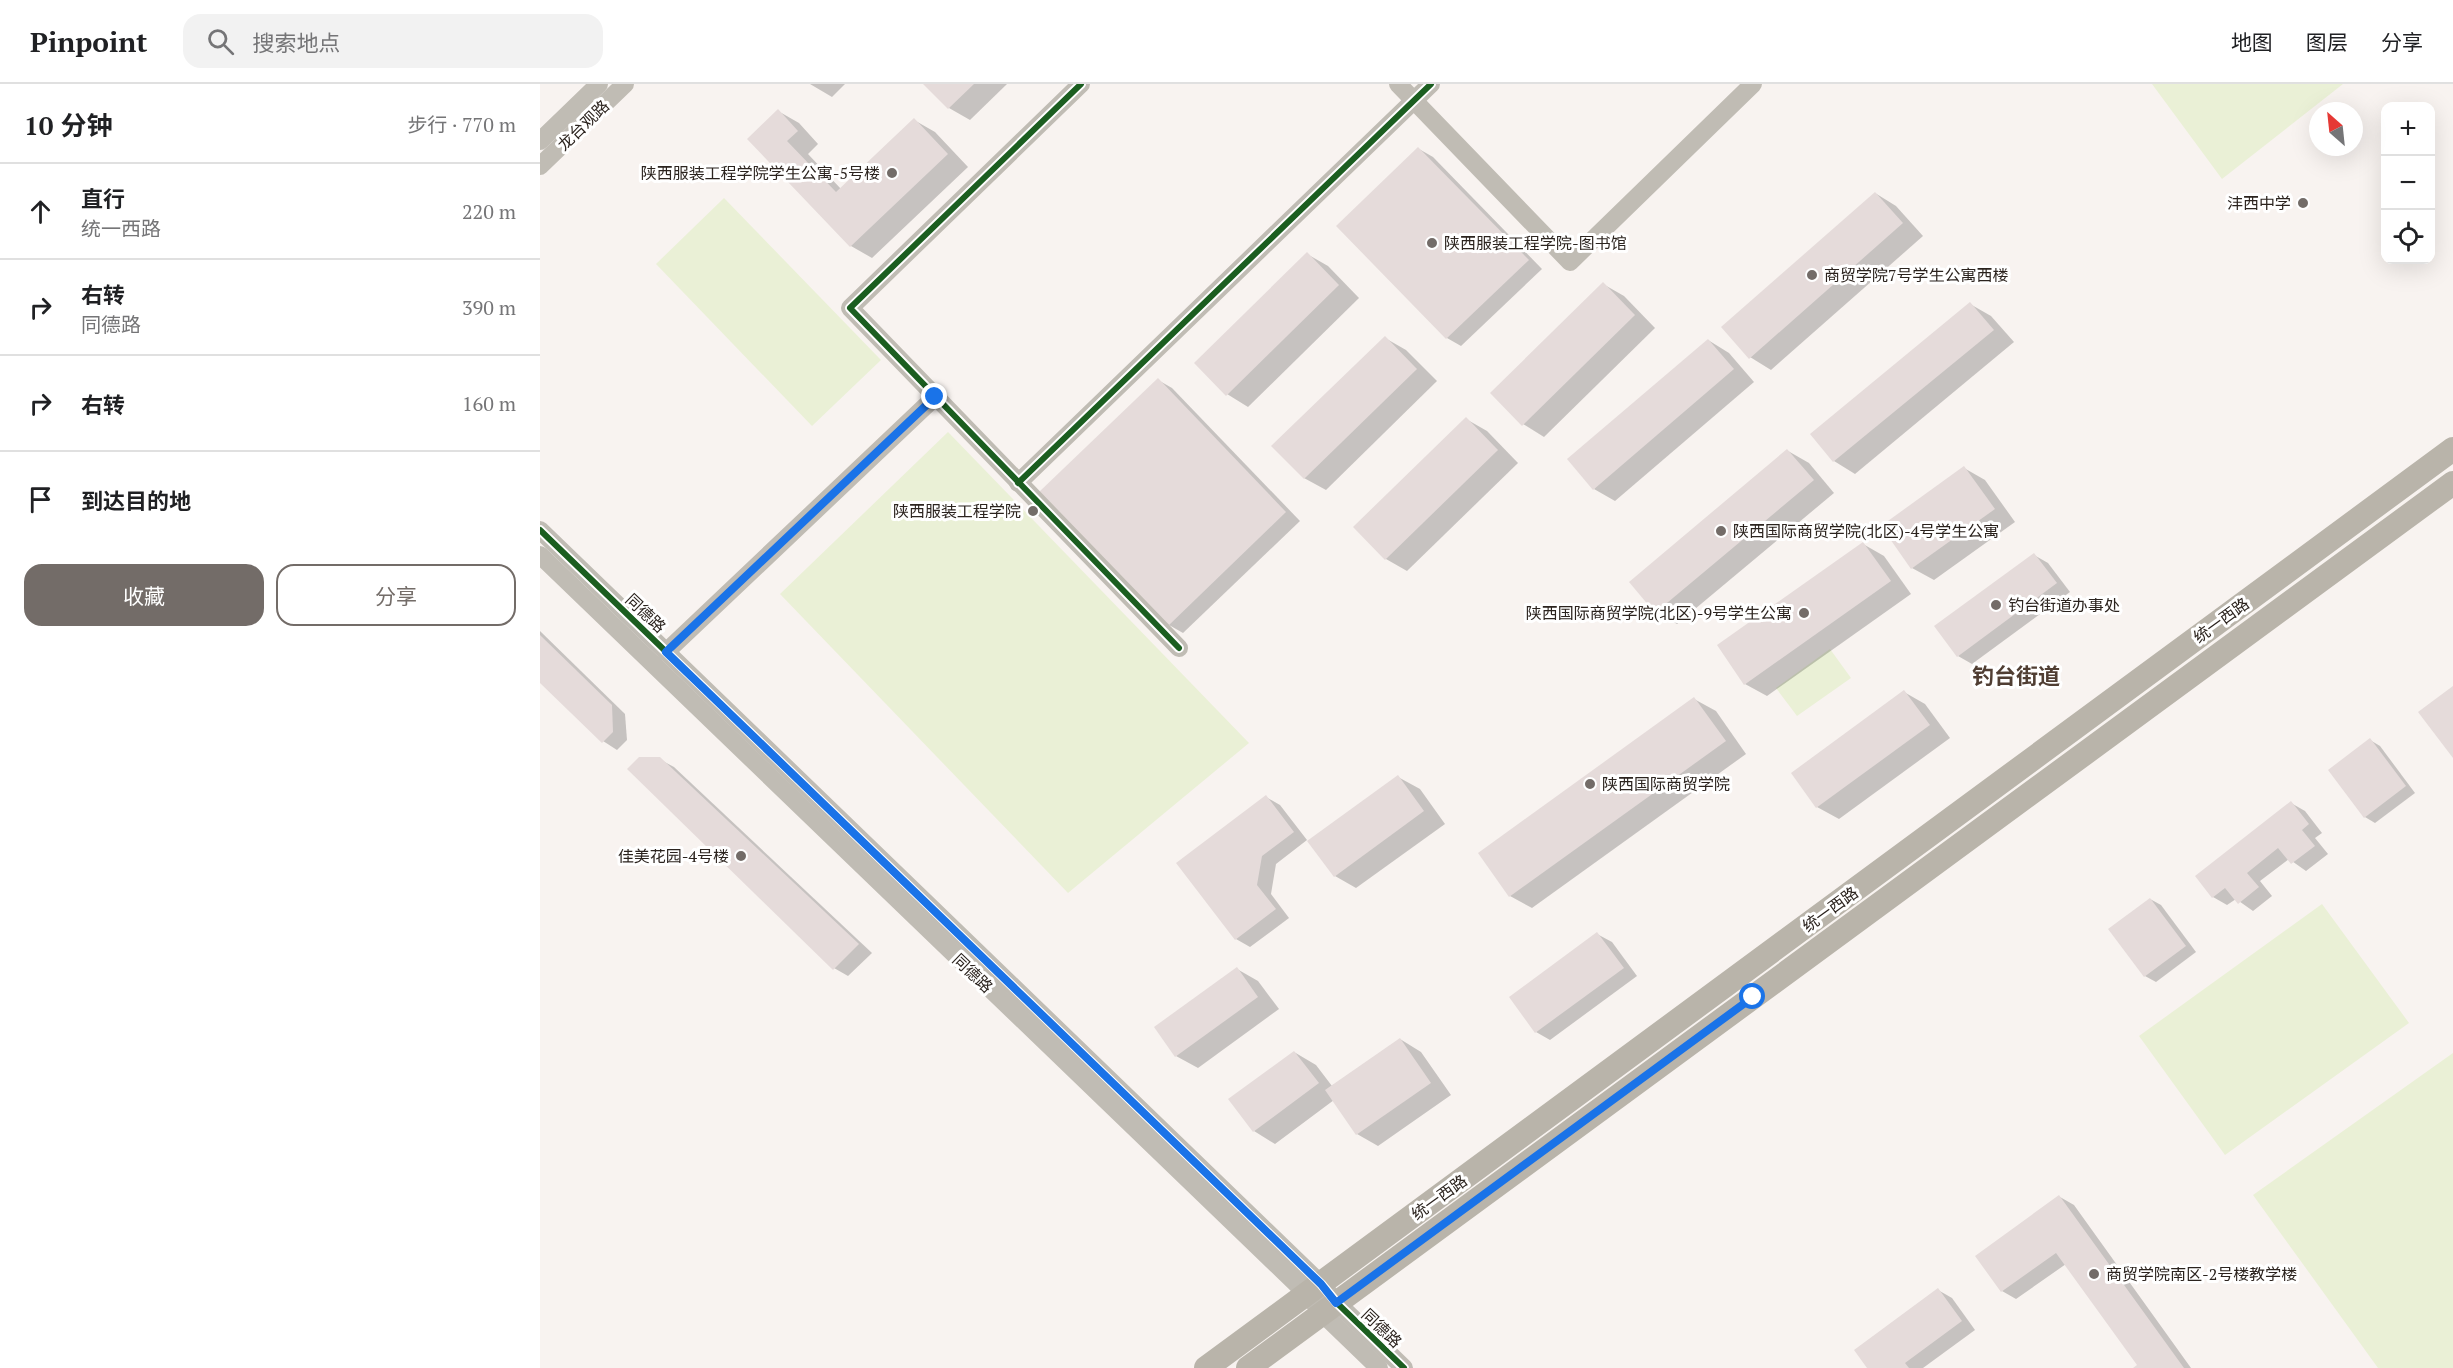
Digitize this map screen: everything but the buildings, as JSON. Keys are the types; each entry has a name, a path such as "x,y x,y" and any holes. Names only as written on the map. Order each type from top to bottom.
{"main road":[{"name":"统一西路","path":"1206,1368 2453,449"},
{"name":"统一西路","path":"1248,1368 2453,483"}],"street":[{"name":"龙台观路","path":"540,141 599,84"},
{"name":"龙台观路","path":"540,166 625,84"},
{"path":"1081,84 850,308 1179,648"},
{"path":"1398,84 1570,262 1753,84"},
{"path":"1018,483 1431,84"},
{"path":"666,652 935,397"},
{"name":"同德路","path":"540,530 1314,1289 1379,1368"},
{"name":"同德路","path":"540,555 1314,1289"},
{"name":"同德路","path":"1329,1308 1404,1368"}],"green space":[{"path":"2152,84 2343,84 2320,102 2309,102 2309,111 2222,179"},
{"path":"724,198 881,360 812,426 656,264"},
{"path":"948,432 1249,743 1068,893 780,594"},
{"path":"1830,649 1851,678 1797,716 1776,688"},
{"path":"2322,904 2409,1023 2225,1155 2139,1036"},
{"path":"2453,1053 2453,1368 2378,1368 2253,1195"}],"cycle path":[{"path":"1081,84 850,308 1179,648"},
{"path":"1018,483 1431,84"},
{"path":"540,530 1321,1284 1337,1303 1404,1368"}],"place":[{"name":"陕西服装工程学院学生公寓-5号楼","path":"892,173"},
{"name":"沣西中学","path":"2303,203"},
{"name":"陕西服装工程学院-图书馆","path":"1432,243"},
{"name":"商贸学院7号学生公寓西楼","path":"1812,275"},
{"name":"陕西服装工程学院","path":"1033,511"},
{"name":"陕西国际商贸学院(北区)-4号学生公寓","path":"1721,531"},
{"name":"钓台街道办事处","path":"1996,605"},
{"name":"陕西国际商贸学院(北区)-9号学生公寓","path":"1804,613"},
{"name":"陕西国际商贸学院","path":"1590,784"},
{"name":"佳美花园-4号楼","path":"741,856"},
{"name":"商贸学院南区-2号楼教学楼","path":"2094,1274"}],"district":[{"name":"钓台街道","path":"2016,676"}],"route":[{"path":"935,397 666,652 1321,1284 1336,1303 1753,997"}]}
